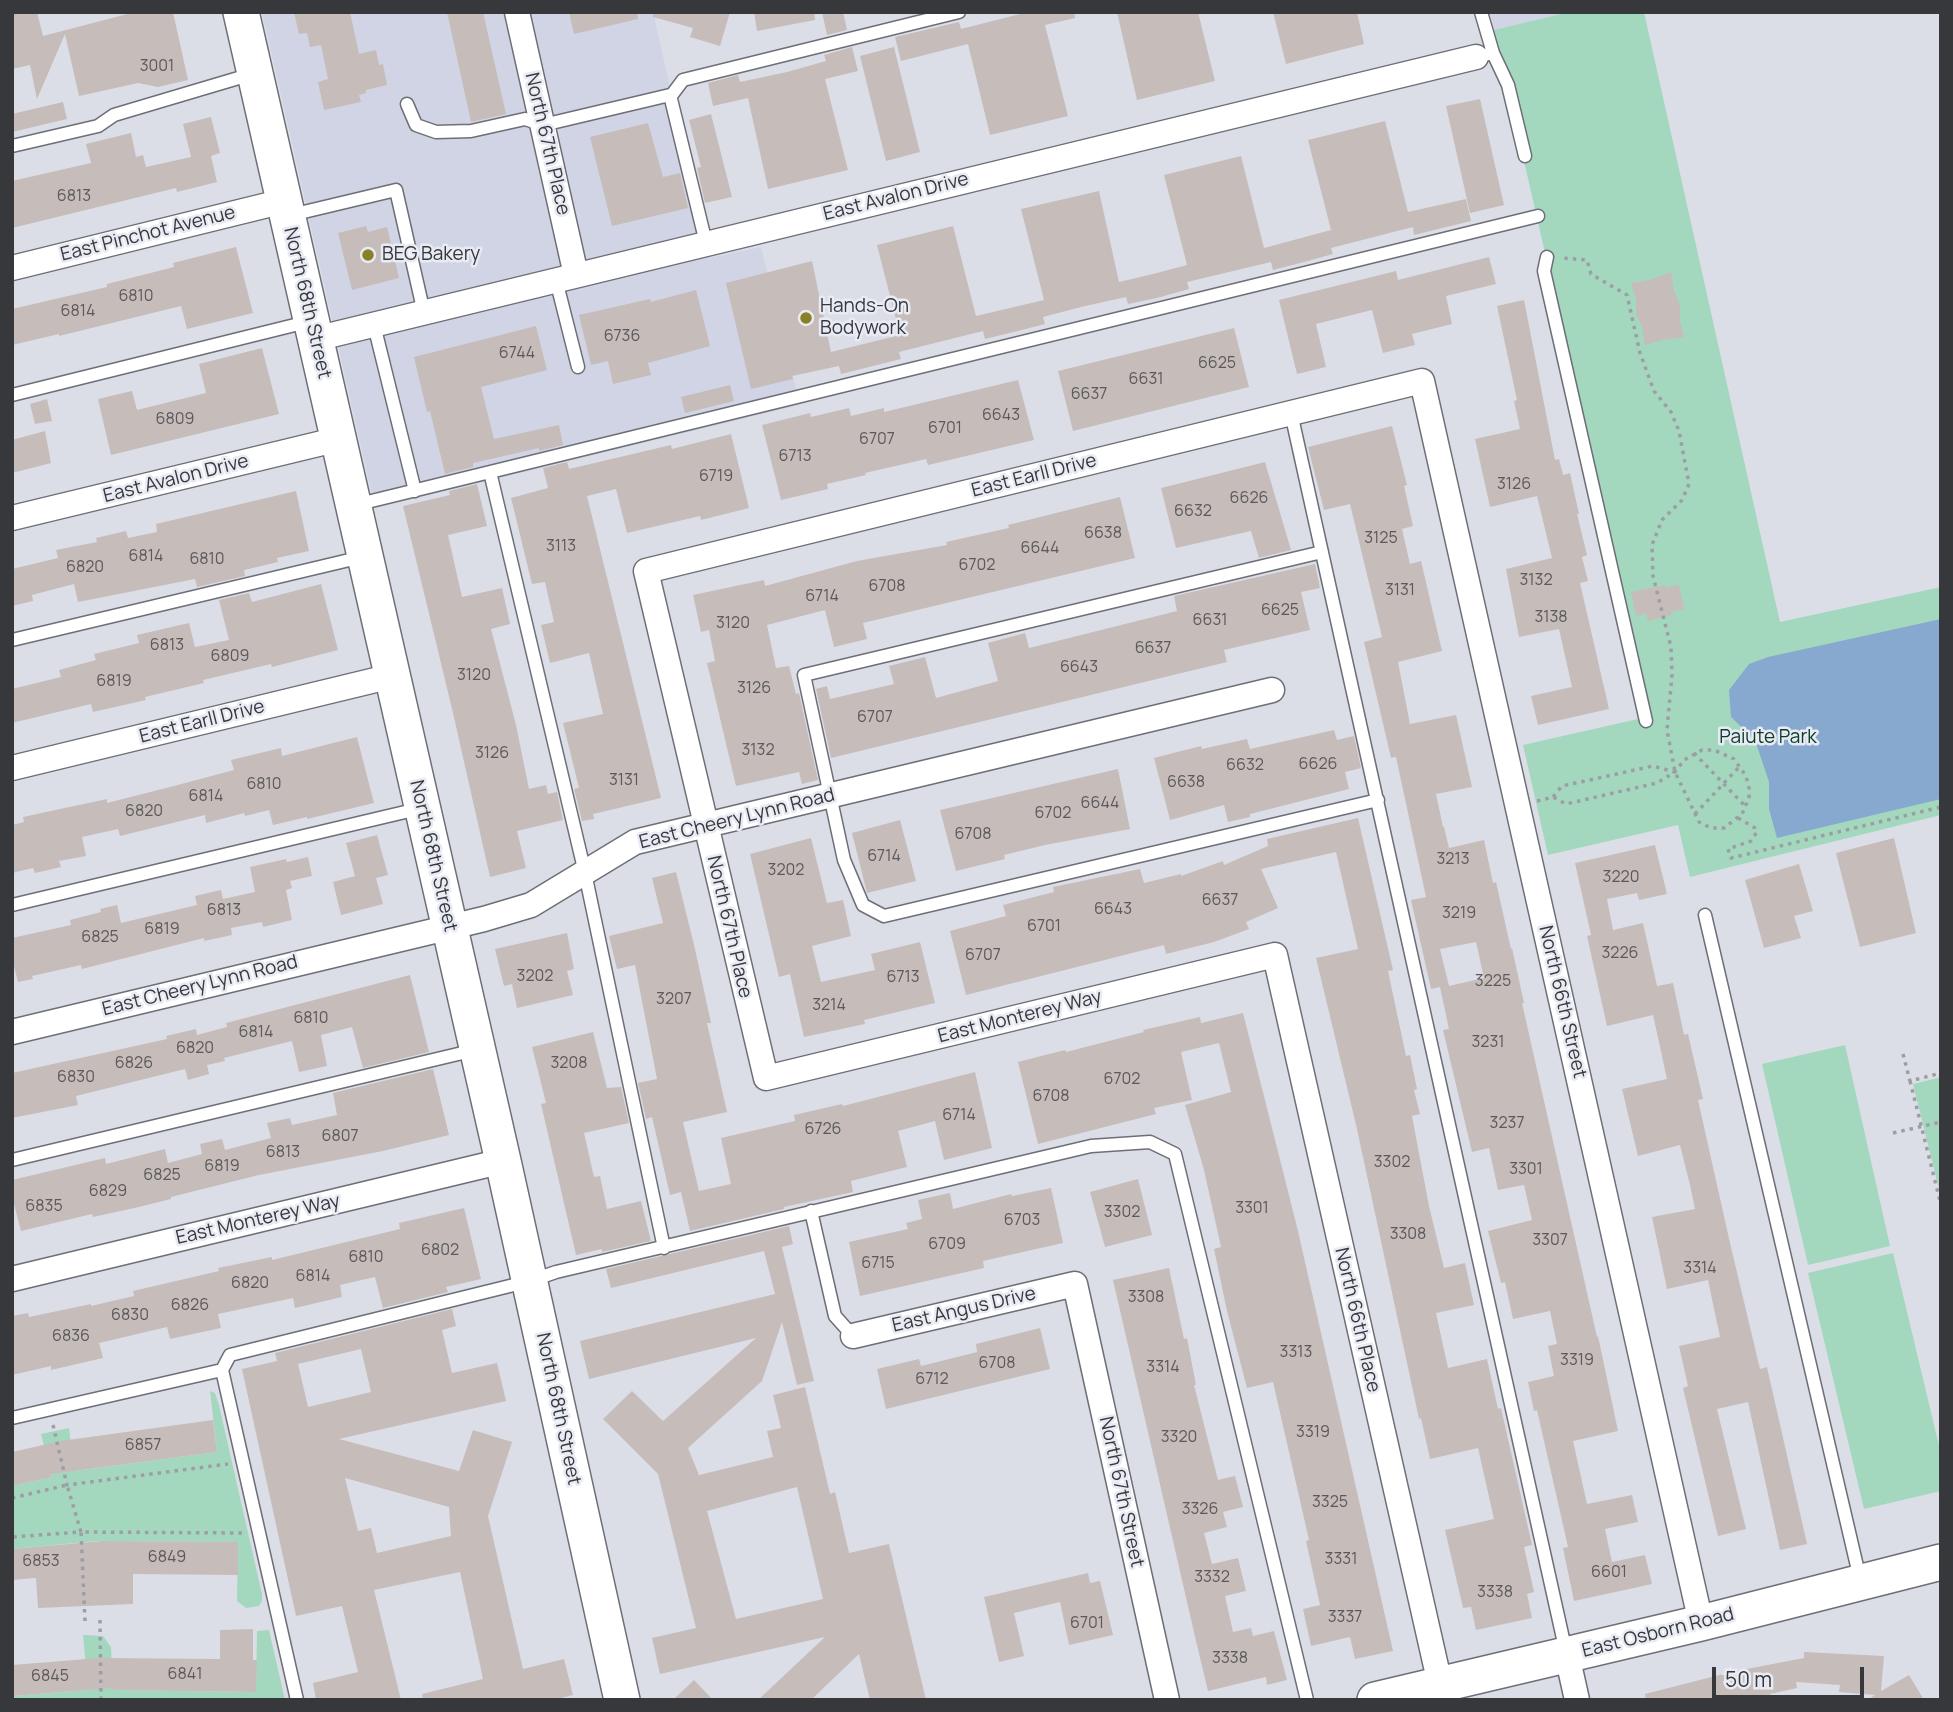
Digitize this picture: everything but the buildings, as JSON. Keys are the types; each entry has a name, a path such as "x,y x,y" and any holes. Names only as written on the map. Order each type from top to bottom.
{"main road":[{"name":"North 68th Street","path":"241,12 503,1161 622,1700"},
{"name":"East Osborn Road","path":"1375,1700 1567,1656 1941,1562"}],"street":[{"name":"North 67th Place","path":"517,12 543,125 566,277"},
{"name":"East Avalon Drive","path":"313,330 374,325 1485,55"},
{"name":"East Pinchot Avenue","path":"12,268 286,208"},
{"name":"East Earll Drive","path":"646,571 1422,381"},
{"name":"North 66th Street","path":"1422,381 1702,1623"},
{"name":"East Avalon Drive","path":"12,518 339,439"},
{"name":"North 67th Place","path":"646,571 766,1078"},
{"name":"East Earll Drive","path":"12,768 392,677"},
{"name":"East Cheery Lynn Road","path":"12,1032 531,905 635,842 1272,690"},
{"name":"East Monterey Way","path":"766,1078 1275,956"},
{"name":"North 66th Place","path":"1275,956 1440,1684"},
{"name":"East Monterey Way","path":"12,1279 503,1161"},
{"name":"East Angus Drive","path":"853,1336 1075,1284"},
{"name":"North 67th Street","path":"1075,1284 1167,1700"},
{"path":"1567,1656 1577,1700"}],"lane":[{"path":"407,104 416,125 436,132 471,131 525,119 543,125 671,96 683,80 959,12"},
{"path":"1481,12 1485,55 1508,85 1525,156"},
{"path":"12,146 98,126 114,115 255,73"},
{"path":"671,96 706,243"},
{"path":"286,208 396,190 424,313"},
{"path":"354,506 1538,216"},
{"path":"1547,257 1544,271 1646,721"},
{"path":"566,277 578,367"},
{"path":"374,325 415,491"},
{"path":"12,395 313,330"},
{"path":"1291,413 1567,1656"},
{"path":"490,472 585,873 664,1248"},
{"path":"1322,552 804,675 844,860 863,905 884,916 1378,800"},
{"path":"12,640 366,556"},
{"path":"12,905 422,807"},
{"path":"1705,915 1861,1583"},
{"path":"12,1160 477,1049"},
{"path":"297,1700 222,1370 230,1355 530,1281 556,1272 1091,1146 1150,1142 1175,1154 1307,1700"},
{"path":"811,1212 835,1316 853,1336"},
{"path":"12,1418 222,1370"}],"path":[{"path":"1547,257 1587,260 1591,274 1627,295 1644,366 1654,391 1671,412 1679,431 1689,484 1682,500 1662,520 1652,545 1653,576 1671,647 1672,675 1667,730 1675,772 1699,822 1711,828 1724,828 1738,818 1745,807 1749,788 1740,765 1734,759 1714,750 1693,753 1675,772 1657,783 1566,804 1553,797 1562,786 1653,766 1675,772"},
{"path":"1693,753 1745,807"},
{"path":"1695,814 1740,765"},
{"path":"1738,818 1757,832 1751,841 1728,849 1731,858 1941,807"},
{"path":"1903,1054 1941,1205"},
{"path":"1910,1081 1941,1073"},
{"path":"1893,1133 1941,1122"},
{"path":"49,1410 81,1532 85,1621"},
{"path":"12,1498 67,1485 242,1462"},
{"path":"12,1538 81,1532 259,1534"},
{"path":"100,1620 101,1700"}],"shaded area":[{"path":"262,12 653,12 709,258 761,247 800,405 375,508"},
{"path":"1490,12 1569,12 1494,30"}],"green space":[{"name":"Paiute Park","path":"1569,12 1644,12 1780,622 1941,587 1941,815 1690,877 1678,825 1548,855 1523,745 1651,716 1494,30"},
{"path":"1845,1045 1890,1246 1808,1265 1762,1064"},
{"path":"1941,1077 1941,1197 1913,1084"},
{"path":"1893,1253 1941,1454 1941,1491 1864,1509 1808,1273"},
{"path":"210,1391 215,1393 219,1405 262,1594 259,1606 246,1608 237,1601 238,1542 96,1541 12,1549 12,1486 52,1477 41,1434 69,1428 74,1471 217,1452"},
{"path":"269,1630 285,1700 12,1700 12,1696 88,1690 83,1635 103,1636 111,1647 113,1690 256,1692 257,1631"}],"water":[{"path":"1941,619 1941,799 1777,838 1769,809 1769,782 1755,740 1731,717 1729,690 1749,664 1768,657"}],"place":[{"name":"BEG Bakery","path":"368,255"},
{"name":"Hands-On Bodywork","path":"806,318"}]}
